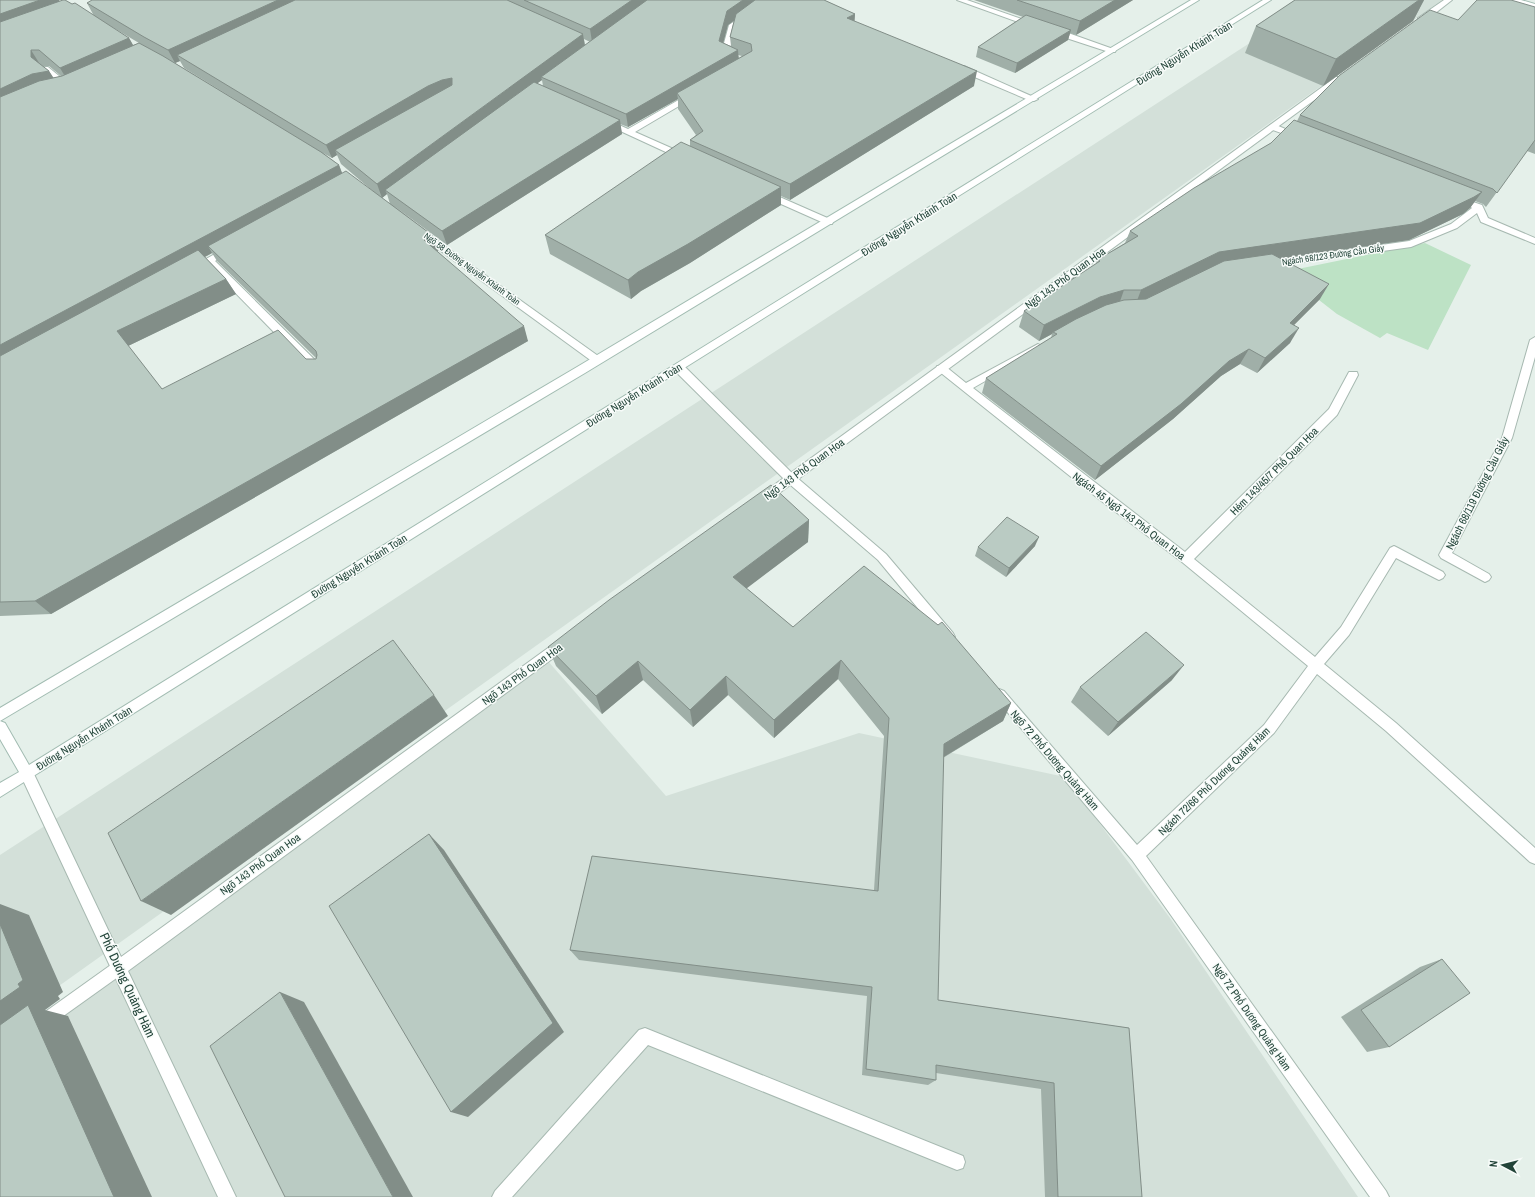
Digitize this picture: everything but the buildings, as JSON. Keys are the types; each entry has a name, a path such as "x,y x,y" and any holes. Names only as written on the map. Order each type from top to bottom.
{"main road":[{"path":"737,59 725,54 732,26 770,0"},
{"path":"960,0 1112,50"},
{"path":"0,715 829,222 1196,0"},
{"name":"Đường Nguyễn Khánh Toàn","path":"0,791 1268,0"},
{"path":"1411,27 1449,0"},
{"path":"1513,0 1535,6"},
{"path":"954,66 1034,99"},
{"path":"45,69 68,87"},
{"name":"Ngõ 143 Phố Quan Hoa","path":"752,507 1348,72"},
{"path":"629,132 702,90"},
{"path":"600,120 693,161"},
{"path":"1273,127 1310,141"},
{"path":"758,190 829,222"},
{"path":"1465,202 1480,207 1484,220 1535,241"},
{"name":"Ngách 68/123 Đường Cầu Giấy","path":"1262,265 1411,244 1454,226 1480,207"},
{"name":"Ngõ 58 Đường Nguyễn Khánh Toàn","path":"414,227 597,360"},
{"path":"188,272 237,245"},
{"path":"209,260 319,370"},
{"name":"Ngách 68/119 Đường Cầu Giấy","path":"1485,577 1445,555 1507,438 1535,340"},
{"path":"965,388 1047,342"},
{"path":"678,368 791,478 882,557 957,646"},
{"name":"Ngách 45 Ngõ 143 Phố Quan Hoa","path":"940,369 1186,559 1316,665 1391,727 1535,856"},
{"name":"Hẻm 143/45/7 Phố Quan Hoa","path":"1186,559 1333,412 1353,375"},
{"name":"Ngách 72/66 Phố Dương Quảng Hàm","path":"1137,855 1269,729 1316,665 1345,631 1394,552 1439,575"},
{"name":"Ngõ 143 Phố Quan Hoa","path":"32,1030 571,638"},
{"name":"Ngõ 72 Phố Dương Quảng Hàm","path":"988,682 1137,855 1380,1197"},
{"name":"Phố Dương Quảng Hàm","path":"0,727 27,774 228,1197"},
{"path":"501,1197 645,1036 957,1162"}],"shaded area":[{"path":"1316,0 1442,0 0,1028 0,855"},
{"path":"547,660 666,796 859,733 1065,777 1170,918 1358,1197 0,1197 0,1056"}],"green space":[{"path":"1425,243 1471,265 1428,350 1387,333 1380,338 1337,314 1283,272"}]}
